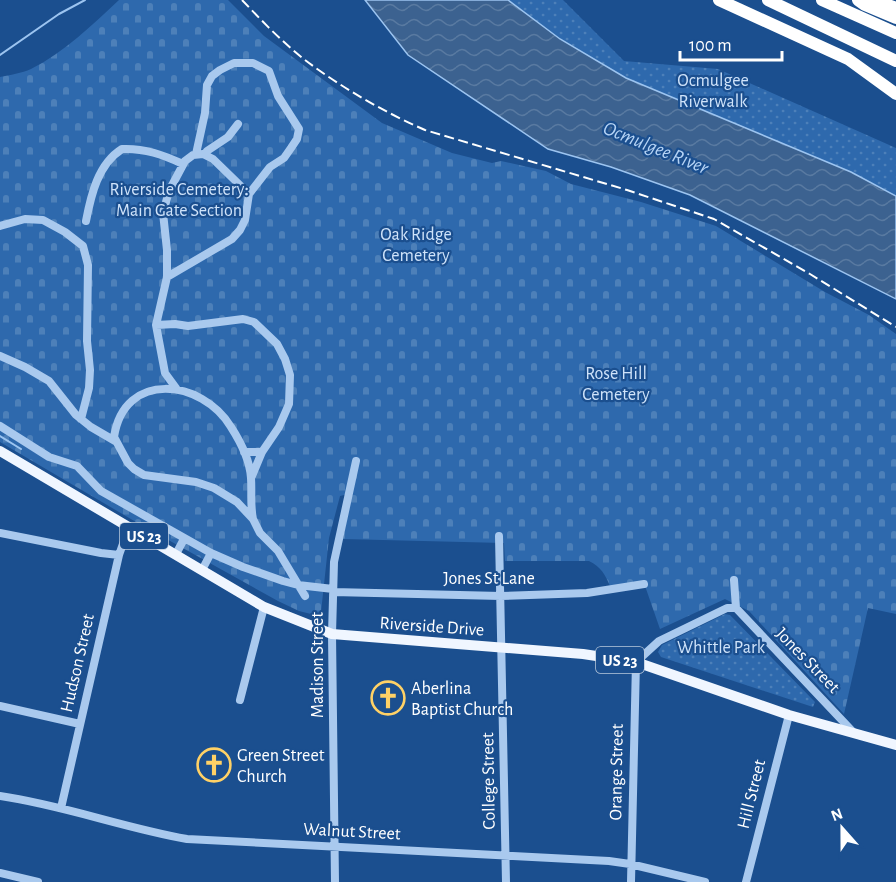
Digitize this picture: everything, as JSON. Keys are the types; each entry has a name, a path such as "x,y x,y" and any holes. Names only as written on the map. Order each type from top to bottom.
{"highway":[{"path":"719,0 848,59 896,94"},
{"path":"768,0 896,60"},
{"path":"822,0 896,33"},
{"path":"858,0 896,18"},
{"path":"875,0 896,8"}],"main road":[{"name":"Riverside Drive","path":"0,451 264,607 332,634 583,654 636,663 789,715 896,745"}],"street":[{"path":"167,277 232,238 240,230 245,220 249,194 270,167 288,153 297,140 299,129 278,96 269,71 253,63 242,62 226,66 212,76 207,85 201,154"},
{"path":"177,388 166,375 156,326 167,277 163,213 169,191 183,164 189,158 207,151 235,131 237,124"},
{"path":"86,220 89,202 99,176 106,163 122,149 155,152 183,164"},
{"path":"201,154 213,159 249,194"},
{"path":"0,226 25,219 43,220 65,231 83,246 88,265 87,341 90,370 89,388 81,419"},
{"path":"156,326 175,324 188,326 243,319 254,322 270,336 285,359 291,388 289,404 251,477"},
{"path":"0,356 49,381 81,419 115,441 128,464 144,475 196,482 214,488 237,502 253,519 260,533 278,551 305,596"},
{"path":"115,441 120,417 131,402 158,388 164,382 166,375"},
{"path":"158,388 177,388 197,396 221,412 244,452 251,477 250,496 253,519"},
{"name":"Jones St Lane","path":"0,426 49,457 77,466 101,491 184,539 262,574 298,585 333,590 501,596 587,593 644,584"},
{"path":"244,452 262,452"},
{"name":"Madison Street","path":"335,882 332,634 334,562 356,461"},
{"path":"237,502 250,496"},
{"name":"Hudson Street","path":"60,808 120,555 129,527"},
{"path":"0,533 100,554 120,555"},
{"name":"College Street","path":"499,536 506,882"},
{"path":"176,554 184,539"},
{"path":"202,570 211,553"},
{"path":"636,663 659,641 727,608 736,608 734,580"},
{"path":"240,700 264,607"},
{"name":"Jones Street","path":"736,608 856,735"},
{"name":"Orange Street","path":"631,882 636,663"},
{"path":"0,706 80,724"},
{"name":"Hill Street","path":"746,882 789,715"},
{"name":"Walnut Street","path":"0,795 187,839 506,855 630,864 705,882"},
{"path":"0,873 38,882"}],"green space":[{"path":"119,0 228,0 264,36 382,123 452,153 492,163 501,161 546,171 571,184 641,202 716,226 825,292 869,315 896,334 896,614 868,608 844,714 749,611 725,599 660,629 644,583 610,586 602,571 589,561 505,561 504,543 343,539 352,493 340,496 329,538 319,616 299,611 278,601 136,522 0,442 0,77 31,69 55,55 78,38"},
{"name":"Ocmulgee Riverwalk","path":"508,0 563,0 624,61 718,69 896,148 896,196 851,172 626,78 560,39"},
{"name":"Whittle Park","path":"725,614 730,615 815,702 813,707 661,657 658,652 662,645"}],"water":[{"name":"Ocmulgee River","path":"365,0 508,0 560,39 626,78 851,172 896,196 896,299 690,195 611,167 548,149 408,55"}],"waterway":[{"path":"0,55 59,14 85,0"},
{"path":"0,436 21,449"}],"railway":[{"path":"242,0 283,41 322,73 395,116 425,130 627,190 714,219 896,327"}],"place":[{"name":"Aberlina Baptist Church","path":"388,698"},
{"name":"Green Street Church","path":"214,765"}],"park label":[{"name":"Riverside Cemetery: Main Gate Section","path":"179,199"},
{"name":"Oak Ridge Cemetery","path":"416,244"},
{"name":"Rose Hill Cemetery","path":"616,383"}]}
